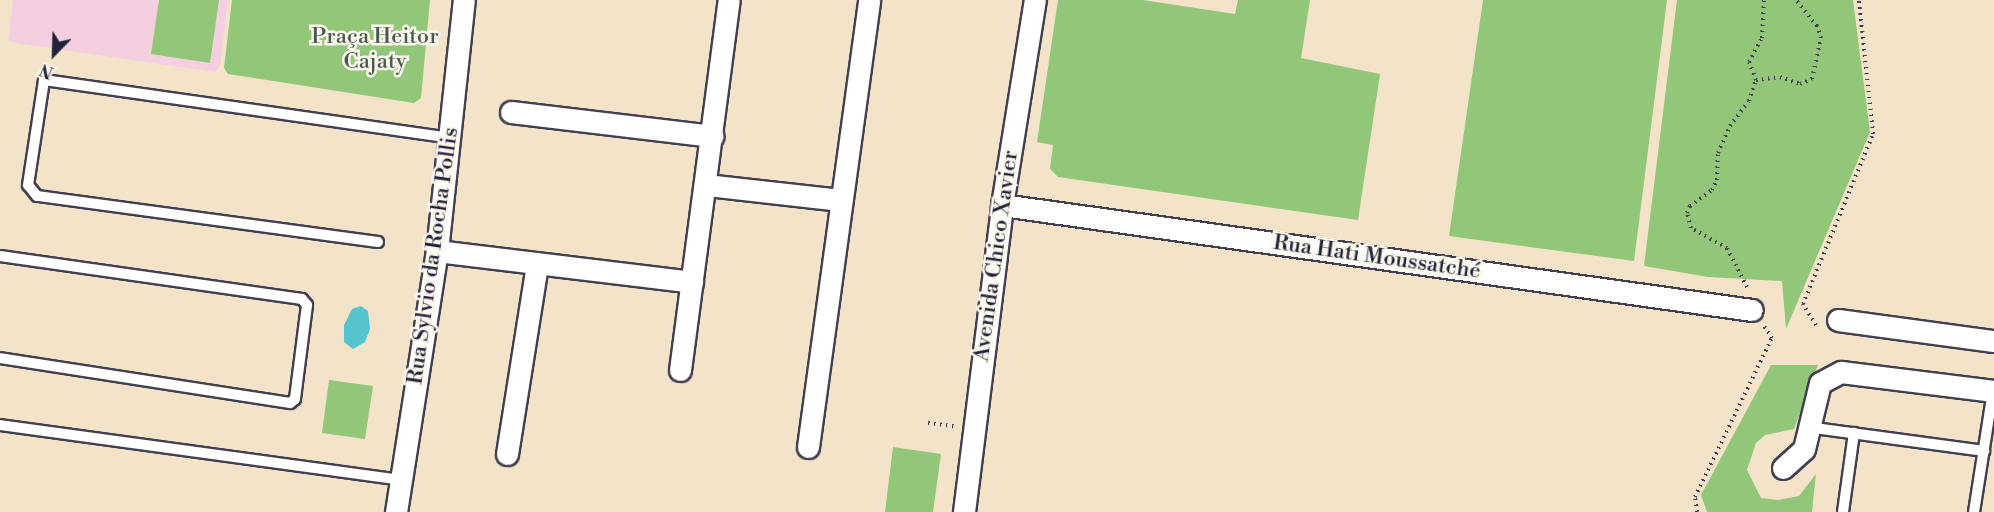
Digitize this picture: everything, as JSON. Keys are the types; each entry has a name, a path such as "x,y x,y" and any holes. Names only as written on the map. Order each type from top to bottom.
{"street":[{"name":"Rua Sylvio da Rocha Pollis","path":"396,512 437,251 464,0"},
{"path":"680,370 707,185 729,0"},
{"path":"808,447 869,0"},
{"name":"Avenida Chico Xavier","path":"964,512 1002,205 1035,0"},
{"path":"511,112 712,136"},
{"path":"707,185 841,200"},
{"name":"Rua Hati Moussatché","path":"1002,205 1752,310"},
{"path":"437,251 692,282"},
{"path":"507,454 537,264"},
{"path":"1838,320 1994,341"},
{"path":"1783,468 1804,449 1807,427 1820,383 1841,372 1994,391"}],"lane":[{"path":"378,242 37,196 28,185 44,80 449,138"},
{"path":"0,256 302,299 306,305 295,399 290,403 0,358"},
{"path":"1974,512 1994,391"},
{"path":"0,425 401,480"},
{"path":"1807,427 1984,451"},
{"path":"1843,512 1854,433"}],"path":[{"path":"1697,512 1695,497 1772,338 1752,310 1745,279 1732,255 1691,228 1686,213 1690,206 1712,190 1717,180 1718,153 1730,126 1749,101 1756,80 1749,62 1762,38 1764,0"},
{"path":"1756,80 1780,77 1800,84 1812,79 1821,38 1817,26 1796,0"},
{"path":"1838,320 1824,332 1807,315 1803,304 1873,134 1859,0"}],"shaded area":[{"path":"13,0 228,0 220,66 215,72 15,43 8,40"}],"green space":[{"path":"159,0 219,0 210,63 151,54"},
{"name":"Praça Heitor Cajaty","path":"232,0 430,0 421,98 414,103 228,74 224,68"},
{"path":"1058,0 1143,0 1235,14 1238,0 1310,0 1301,58 1380,74 1358,220 1058,177 1050,169 1053,145 1037,142"},
{"path":"1483,0 1667,0 1634,261 1449,236"},
{"path":"1677,0 1853,0 1870,132 1786,329 1782,281 1708,277 1644,266"},
{"path":"1771,365 1818,365 1794,429 1765,435 1756,443 1747,470 1761,498 1778,500 1799,496 1816,474 1812,512 1707,512 1701,495"},
{"path":"329,380 373,386 365,439 322,433"},
{"path":"893,447 941,454 933,512 885,512"}],"water":[{"path":"361,306 368,311 370,329 365,342 353,349 344,342 344,325 352,309"}]}
